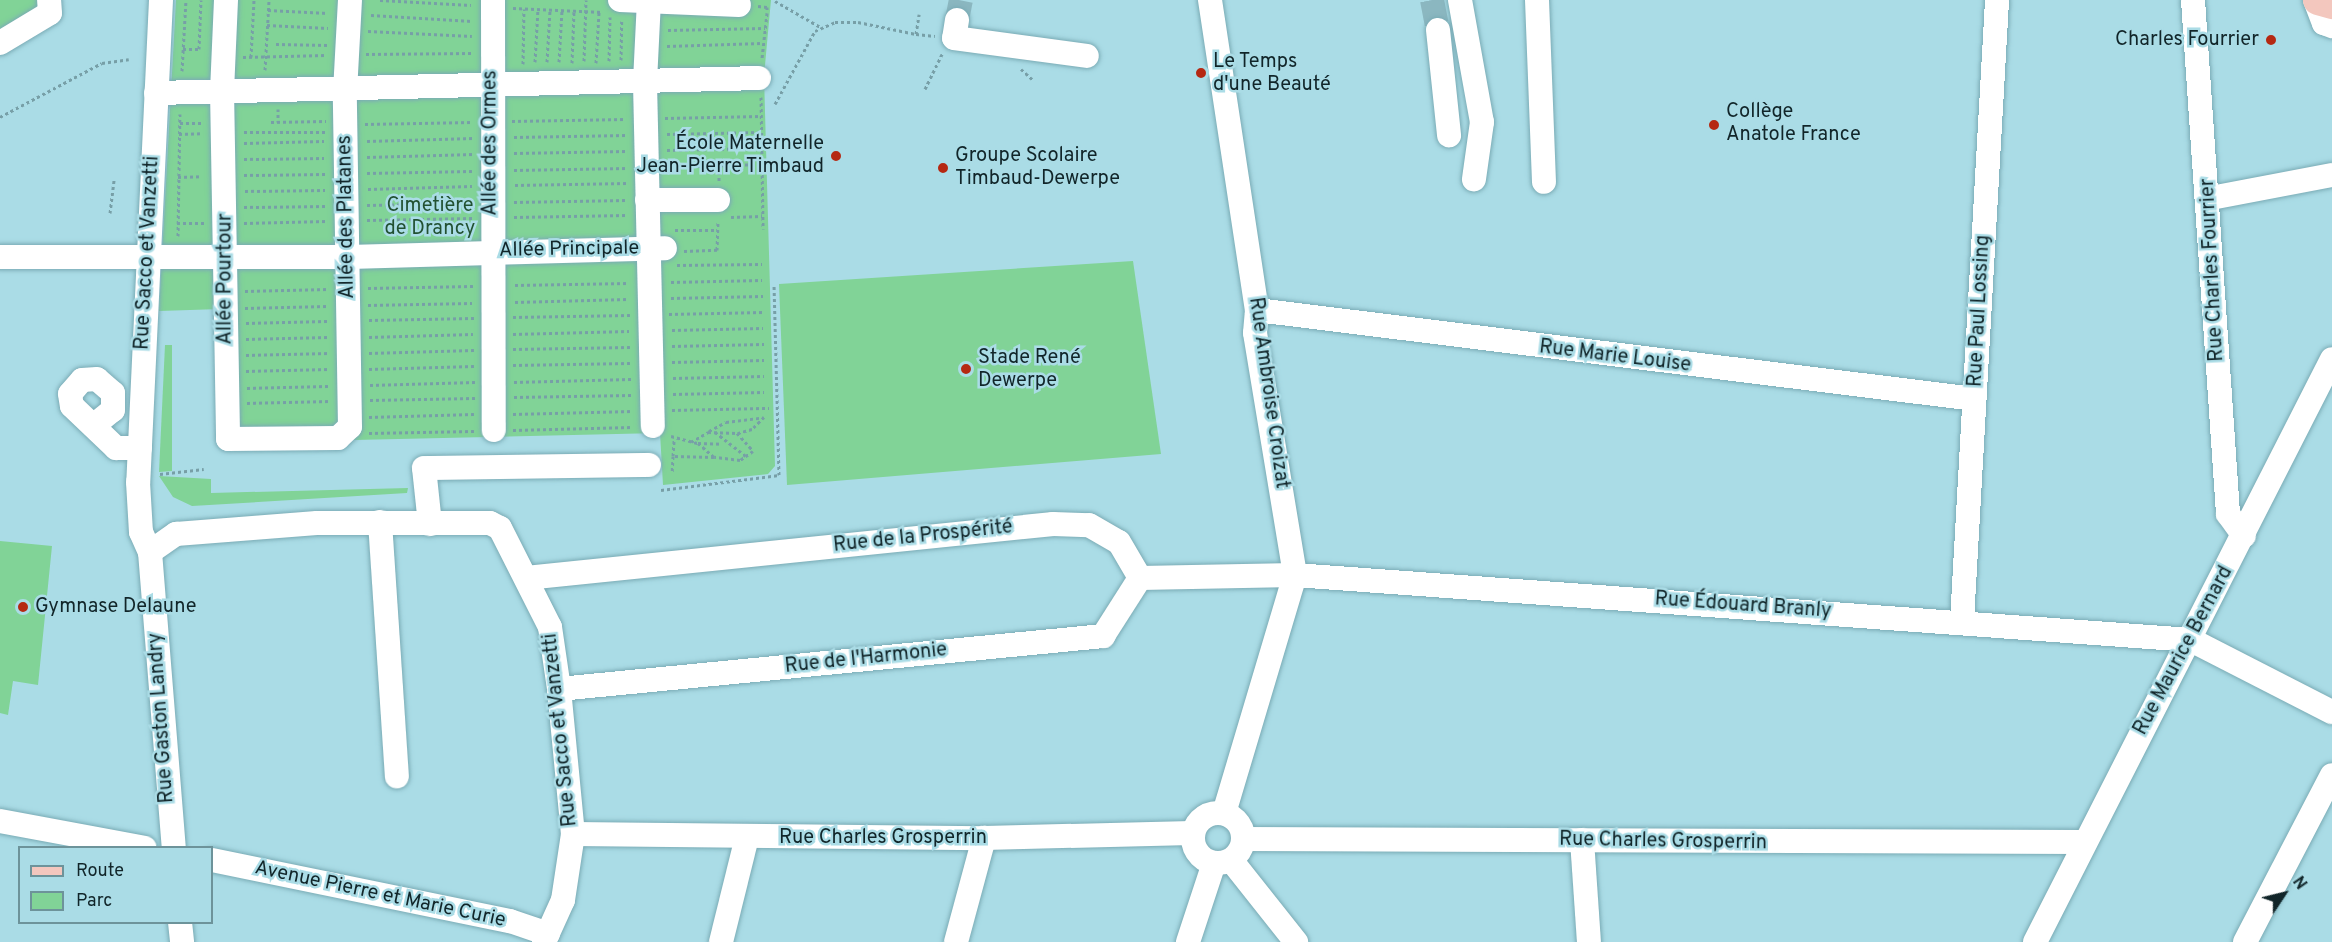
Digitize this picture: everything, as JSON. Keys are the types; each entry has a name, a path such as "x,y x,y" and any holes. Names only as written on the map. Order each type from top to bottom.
{"main road":[{"path":"2316,0 2332,4"}],"street":[{"path":"0,43 50,13 49,0"},
{"name":"Rue Sacco et Vanzetti","path":"150,552 141,532 142,506 139,472 154,326 148,260 161,0"},
{"name":"Allée Pourtour","path":"226,0 222,90 228,259 228,439 346,434"},
{"name":"Rue Ambroise Croizat","path":"1210,0 1257,310 1255,333 1296,575 1224,813"},
{"path":"1460,0 1482,122 1474,179"},
{"path":"1537,0 1544,182"},
{"name":"Rue Paul Lossing","path":"1962,621 1997,0"},
{"name":"Rue Charles Fourrier","path":"2193,0 2211,198 2228,514 2244,536"},
{"path":"2316,0 2324,23 2332,26"},
{"path":"618,8 648,18 739,5"},
{"name":"Allée des Ormes","path":"494,430 489,87 495,15"},
{"path":"648,18 645,76 647,207 656,248 660,426"},
{"name":"Allée des Platanes","path":"346,434 349,257 345,92 349,22"},
{"path":"956,29 1087,56"},
{"path":"1438,30 1449,135"},
{"path":"156,93 222,90 345,92 489,87 554,79 645,76 759,78"},
{"path":"2211,198 2332,175"},
{"path":"647,207 718,200"},
{"name":"Allée Principale","path":"0,257 228,259 656,248"},
{"name":"Rue Marie Louise","path":"1257,310 1601,348 1975,399"},
{"name":"Rue Maurice Bernard","path":"2036,942 2083,842 2191,640 2332,359"},
{"path":"98,422 113,410 113,393 97,379 82,380 70,394 72,406 116,448 140,448"},
{"path":"430,524 424,468 649,465"},
{"path":"142,506 176,534 150,552"},
{"path":"380,522 397,776"},
{"name":"Rue Sacco et Vanzetti","path":"176,534 380,522 490,523 500,528 550,627 559,689 573,834 563,900 546,938"},
{"name":"Rue de la Prospérité","path":"526,578 1053,524 1089,525 1119,542 1140,578"},
{"name":"Rue Gaston Landry","path":"150,552 174,846"},
{"path":"1140,578 1296,575"},
{"name":"Rue Édouard Branly","path":"1296,575 1962,621 2191,640"},
{"name":"Rue de l'Harmonie","path":"559,689 1103,636 1140,578"},
{"path":"2191,640 2332,712"},
{"path":"2245,942 2332,775"},
{"path":"1188,942 1229,854 1240,826 1224,813 1204,816 1192,833 1200,856 1229,854"},
{"path":"0,821 134,846"},
{"name":"Rue Charles Grosperrin","path":"573,834 984,838 1192,833"},
{"path":"721,942 747,837"},
{"path":"956,942 984,838"},
{"path":"1582,840 1589,942"},
{"name":"Rue Charles Grosperrin","path":"1229,854 1582,840 2083,842"},
{"path":"1229,854 1296,942"},
{"name":"Avenue Pierre et Marie Curie","path":"213,860 510,921 546,938"},
{"path":"180,924 182,942"}],"path":[{"path":"179,259 179,134 186,0"},
{"path":"199,50 201,0"},
{"path":"251,57 254,0"},
{"path":"264,90 268,0"},
{"path":"380,0 495,15"},
{"path":"574,11 572,66 584,68 586,0"},
{"path":"775,1 822,28"},
{"path":"739,5 767,7 759,78 763,229"},
{"path":"267,25 495,15 525,9 599,12 618,8 648,18 763,43"},
{"path":"608,70 618,8"},
{"path":"618,8 621,70 645,76"},
{"path":"523,73 525,9"},
{"path":"535,73 538,9"},
{"path":"268,10 349,22 495,15"},
{"path":"550,10 554,79"},
{"path":"554,79 562,10"},
{"path":"596,71 599,12"},
{"path":"775,104 804,42 822,28 858,22 916,34 919,14"},
{"path":"648,18 765,28"},
{"path":"276,44 349,22"},
{"path":"925,89 932,67 956,29"},
{"path":"0,117 102,63 129,59"},
{"path":"179,134 490,121 761,116"},
{"path":"271,122 346,126"},
{"path":"178,177 762,164"},
{"path":"110,213 114,178"},
{"path":"226,215 647,207"},
{"path":"226,215 647,207"},
{"path":"656,248 717,250"},
{"path":"661,490 779,475 774,285"},
{"path":"690,442 708,432 726,422 764,417 752,429 737,433 708,432"},
{"path":"660,426 674,439 724,444"},
{"path":"715,432 724,444 746,456"},
{"path":"673,456 714,457 730,461 746,456 753,451 737,433"},
{"path":"672,474 674,439"},
{"path":"698,443 714,457"},
{"path":"139,472 204,469"}],"green space":[{"path":"0,0 46,0 0,37"},
{"name":"Cimetière de Drancy","path":"176,0 771,0 764,76 775,466 768,474 663,485 660,433 224,443 221,309 159,311"},
{"name":"Stade René Dewerpe","path":"1133,261 1161,454 787,485 779,284"},
{"path":"165,345 172,345 172,471 159,472"},
{"path":"159,476 211,479 211,493 408,488 407,493 192,506 173,497"},
{"name":"Gymnase Delaune","path":"0,541 52,546 38,685 13,681 8,715 0,713"}],"tunnel":[{"path":"957,20 961,0"},
{"path":"1432,0 1438,30"}],"place":[{"name":"Charles Fourrier","path":"2271,40"},
{"name":"Le Temps d'une Beauté","path":"1201,73"},
{"name":"Collège Anatole France","path":"1714,125"},
{"name":"École Maternelle Jean-Pierre Timbaud","path":"836,156"},
{"name":"Groupe Scolaire Timbaud-Dewerpe","path":"943,168"},
{"name":"Stade René Dewerpe","path":"966,369"},
{"name":"Gymnase Delaune","path":"23,607"}]}
